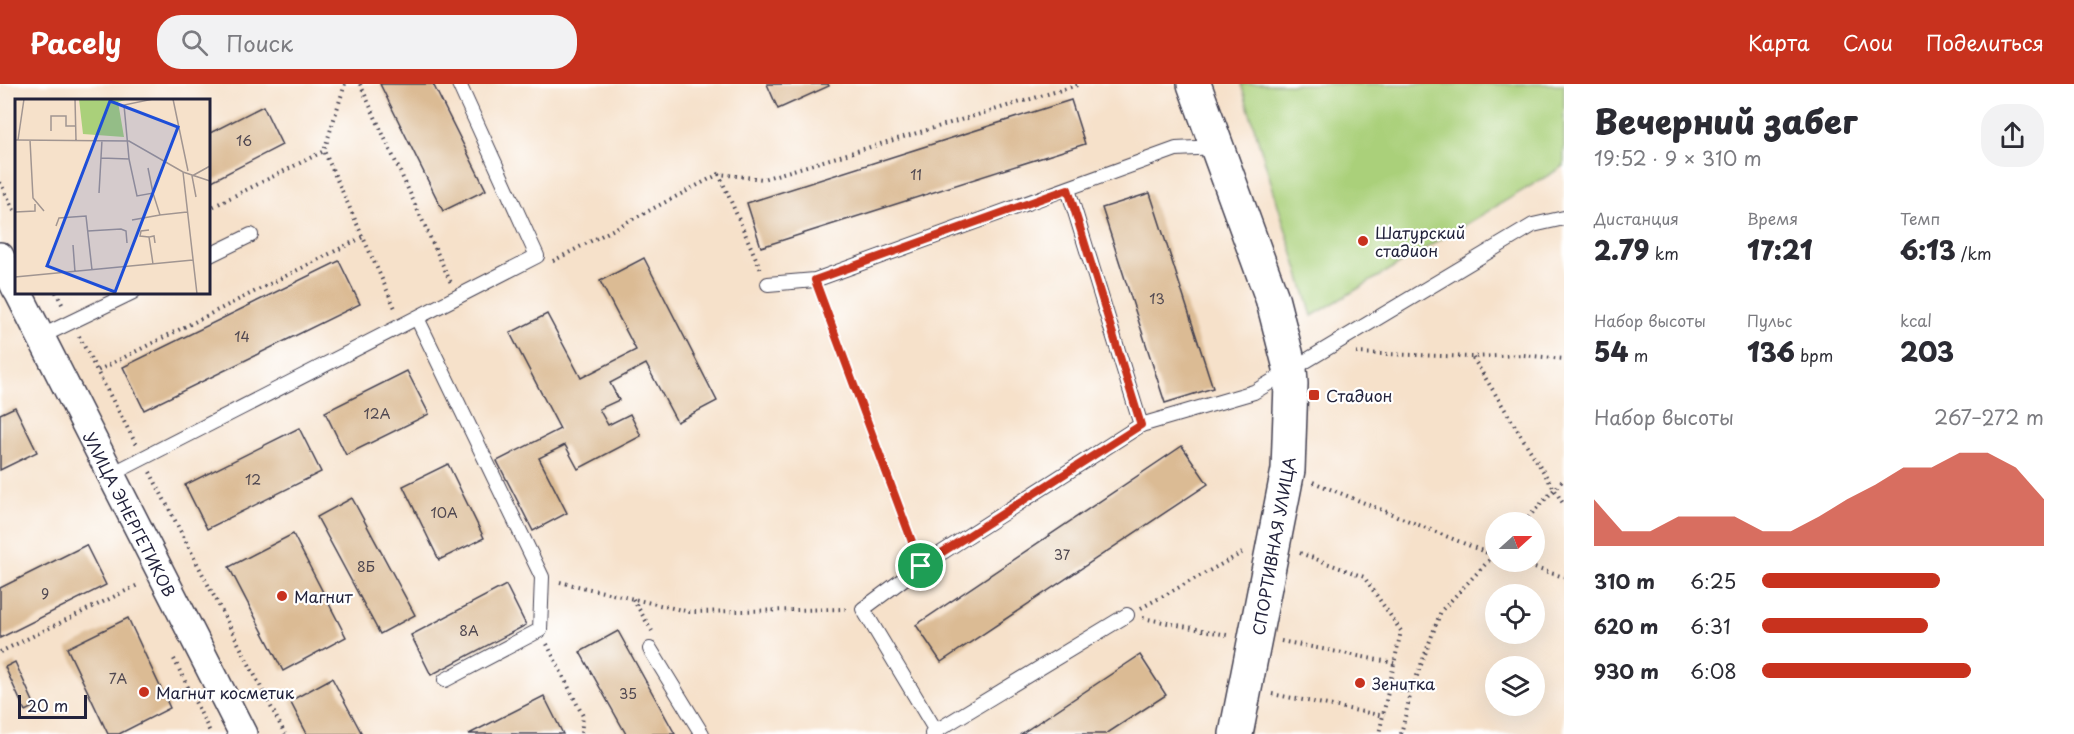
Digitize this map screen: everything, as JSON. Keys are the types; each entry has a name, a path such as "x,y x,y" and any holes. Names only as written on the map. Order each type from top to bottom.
{"street":[{"name":"СПОРТИВНАЯ УЛИЦА","path":"1194,84 1272,298 1290,368 1292,411 1288,470 1236,734"},
{"name":"УЛИЦА ЭНЕРГЕТИКОВ","path":"0,256 15,287"},
{"name":"УЛИЦА ЭНЕРГЕТИКОВ","path":"18,294 243,734"}],"lane":[{"path":"110,475 537,256 459,84"},
{"path":"768,284 815,280 1176,149 1217,147"},
{"path":"1068,189 1141,425"},
{"path":"1127,615 934,733 862,609 921,566 1141,425 1254,392 1290,368 1533,225 1564,218"},
{"path":"210,255 251,235"},
{"path":"40,337 129,294"},
{"path":"417,318 542,577 540,630 445,680"},
{"path":"650,650 702,734"}],"path":[{"path":"345,84 324,151 403,325"},
{"path":"360,84 457,297"},
{"path":"768,284 744,237 719,174 763,178 1081,84"},
{"path":"210,208 324,151"},
{"path":"0,182 15,212"},
{"path":"815,280 921,566"},
{"path":"1320,351 1472,357 1524,355 1564,359"},
{"path":"1472,357 1564,505"},
{"path":"1533,512 1564,479"},
{"path":"1307,480 1485,551"},
{"path":"1295,551 1364,577 1401,631 1379,734"},
{"path":"1127,615 1242,553"},
{"path":"1401,734 1411,692 1441,611 1485,565"},
{"path":"1545,571 1564,577"},
{"path":"542,577 690,612 862,609"},
{"path":"0,652 138,585"},
{"path":"632,598 657,640 650,650"},
{"path":"1127,615 1227,635"},
{"path":"540,630 583,716 581,734"},
{"path":"1281,640 1394,663"},
{"path":"1389,687 1411,692"},
{"path":"1271,694 1384,716"}],"green space":[{"name":"Шатурский стадион","path":"1241,84 1564,84 1564,166 1312,316"}],"building":[{"path":"380,84 433,84 486,190 443,211"},
{"path":"767,84 828,84 829,86 778,109"},
{"path":"1071,100 1085,144 761,247 747,203"},
{"path":"263,106 282,145 210,182 210,133"},
{"path":"1150,193 1213,388 1165,403 1102,208"},
{"path":"644,258 717,401 677,422 646,364 610,383 619,400 599,409 608,425 630,414 641,436 578,469 565,445 539,458 567,513 533,531 497,461 560,429 510,333 547,314 581,378 636,350 600,281"},
{"path":"339,261 360,304 144,410 123,367"},
{"path":"407,371 429,414 346,455 325,412"},
{"path":"15,407 37,452 0,470 0,414"},
{"path":"299,428 321,472 207,529 185,485"},
{"path":"1182,446 1208,484 941,662 916,625"},
{"path":"448,464 484,538 439,560 403,486"},
{"path":"352,498 415,615 380,634 317,517"},
{"path":"293,534 346,637 283,671 229,567"},
{"path":"86,545 106,585 0,638 0,588"},
{"path":"506,585 526,625 431,675 411,635"},
{"path":"128,618 170,708 119,734 108,734 67,648"},
{"path":"618,631 675,734 626,734 580,652"},
{"path":"1140,655 1166,695 1106,734 1021,734"},
{"path":"15,662 35,706 25,711 5,667"},
{"path":"332,678 362,734 307,734 290,701"},
{"path":"544,696 563,734 469,734"}],"place":[{"name":"Шатурский стадион","path":"1363,241"},
{"name":"Стадион","path":"1314,395"},
{"name":"Магнит","path":"282,596"},
{"name":"Зенитка","path":"1360,683"},
{"name":"Магнит косметик","path":"144,692"}],"route":[{"path":"1068,189 1141,425 921,566 815,280 1068,189"}]}
